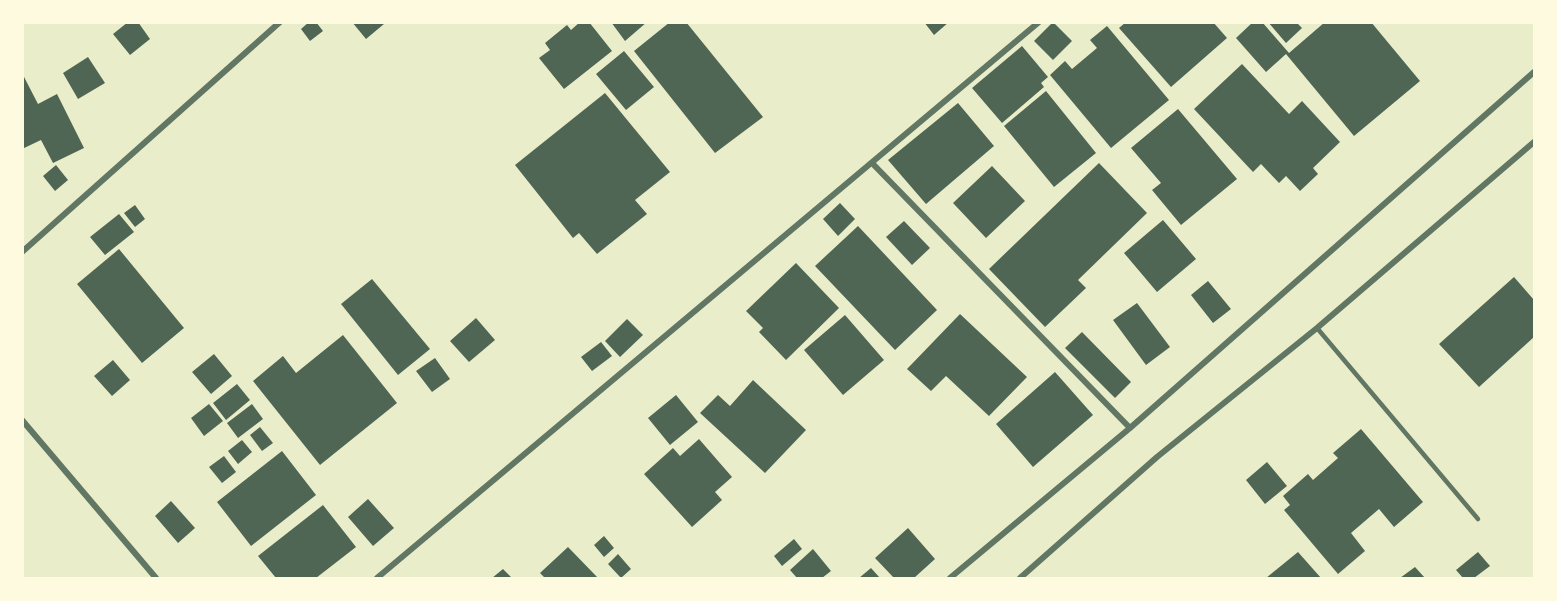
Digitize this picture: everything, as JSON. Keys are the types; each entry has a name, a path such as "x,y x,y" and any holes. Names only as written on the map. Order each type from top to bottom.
{"street":[{"path":"22,252 280,22"},
{"path":"377,579 1039,22"},
{"path":"950,579 1130,428 1534,72"},
{"path":"1020,579 1157,457 1317,328 1534,142"},
{"path":"872,163 1130,428"},
{"path":"22,420 156,579"}],"lane":[{"path":"1317,328 1478,519"}],"building":[{"path":"128,22 138,22 150,39 130,55 113,34"},
{"path":"309,22 316,22 323,31 310,41 301,29"},
{"path":"352,22 383,22 384,24 366,39"},
{"path":"580,22 589,22 612,51 564,89 539,58 550,50 545,43 567,25 571,30"},
{"path":"611,22 647,22 625,41"},
{"path":"670,22 686,22 763,117 715,153 634,51"},
{"path":"924,22 949,22 934,35"},
{"path":"1053,22 1072,41 1053,60 1034,41"},
{"path":"1126,22 1213,22 1227,38 1171,87 1119,28"},
{"path":"1253,22 1262,22 1289,53 1325,22 1371,22 1420,81 1354,136 1286,54 1266,72 1236,38"},
{"path":"1268,22 1299,22 1302,28 1286,43"},
{"path":"1107,26 1169,100 1111,148 1050,75 1065,61 1072,69 1097,48 1090,40"},
{"path":"1022,46 1048,77 1041,83 1044,87 1002,123 972,88"},
{"path":"624,51 654,87 626,110 596,74"},
{"path":"88,57 105,83 78,99 63,73"},
{"path":"1242,64 1289,114 1302,101 1340,142 1313,168 1318,174 1300,191 1286,176 1279,183 1261,164 1253,172 1194,109"},
{"path":"22,73 38,104 57,94 84,148 53,163 41,140 22,149"},
{"path":"1046,91 1096,153 1054,187 1004,126"},
{"path":"605,93 670,172 635,200 647,214 597,254 579,233 573,238 515,165"},
{"path":"958,103 994,146 926,204 888,160"},
{"path":"1178,109 1237,179 1181,225 1152,190 1161,183 1131,148"},
{"path":"1099,163 1147,213 1078,280 1086,288 1045,327 989,269"},
{"path":"56,165 68,180 55,191 43,176"},
{"path":"992,166 1025,201 986,238 953,203"},
{"path":"840,203 855,219 838,236 823,219"},
{"path":"135,205 145,219 135,227 124,213"},
{"path":"119,214 134,232 105,255 90,237"},
{"path":"1163,220 1196,259 1157,292 1124,253"},
{"path":"904,221 930,248 912,265 886,237"},
{"path":"858,226 937,310 895,350 815,266"},
{"path":"119,249 184,328 142,363 77,284"},
{"path":"796,263 839,308 786,360 759,332 763,328 746,311"},
{"path":"1514,277 1534,300 1534,337 1479,387 1439,344"},
{"path":"372,279 430,349 398,375 341,304"},
{"path":"1208,281 1231,309 1213,323 1191,295"},
{"path":"1137,303 1170,347 1146,365 1113,320"},
{"path":"960,314 1027,377 989,416 946,376 931,391 907,369"},
{"path":"845,315 884,360 843,395 804,350"},
{"path":"476,318 495,340 469,362 450,341"},
{"path":"627,319 643,335 620,357 605,341"},
{"path":"1082,332 1131,382 1115,398 1065,348"},
{"path":"343,335 397,403 320,465 253,381 283,356 296,373"},
{"path":"601,342 612,356 592,371 581,357"},
{"path":"214,354 232,376 211,394 192,372"},
{"path":"435,358 450,379 432,392 416,371"},
{"path":"113,360 130,380 112,396 94,376"},
{"path":"1055,372 1093,415 1033,467 996,424"},
{"path":"753,380 806,430 765,473 700,413 718,395 730,406"},
{"path":"237,384 250,400 226,420 213,403"},
{"path":"676,395 698,422 670,445 648,418"},
{"path":"209,404 223,421 204,436 191,418"},
{"path":"252,404 263,419 238,438 227,423"},
{"path":"260,427 273,443 262,451 250,435"},
{"path":"1361,429 1423,502 1394,527 1379,509 1351,533 1365,551 1338,574 1284,510 1290,505 1283,496 1308,474 1313,480 1338,458 1333,453"},
{"path":"699,439 732,477 715,492 722,500 692,527 644,474 673,448 680,456"},
{"path":"242,440 252,452 238,464 228,451"},
{"path":"282,451 316,495 251,546 217,502"},
{"path":"224,456 236,472 222,483 209,467"},
{"path":"1267,462 1287,486 1265,504 1246,480"},
{"path":"368,499 394,528 373,546 348,517"},
{"path":"171,501 195,528 178,543 155,516"},
{"path":"323,505 356,547 316,578 276,578 258,556"},
{"path":"908,528 935,559 914,578 894,578 875,558"},
{"path":"604,536 614,548 604,557 594,545"},
{"path":"794,539 802,549 782,566 774,556"},
{"path":"568,547 598,578 545,578 540,573"},
{"path":"813,549 831,571 822,578 797,578 790,570"},
{"path":"1298,552 1321,578 1266,578"},
{"path":"1478,552 1490,566 1474,578 1463,578 1456,570"},
{"path":"618,554 631,569 621,578 608,564"},
{"path":"1415,567 1425,578 1400,578"},
{"path":"871,568 880,578 859,578"},
{"path":"503,569 512,578 492,578"}]}
